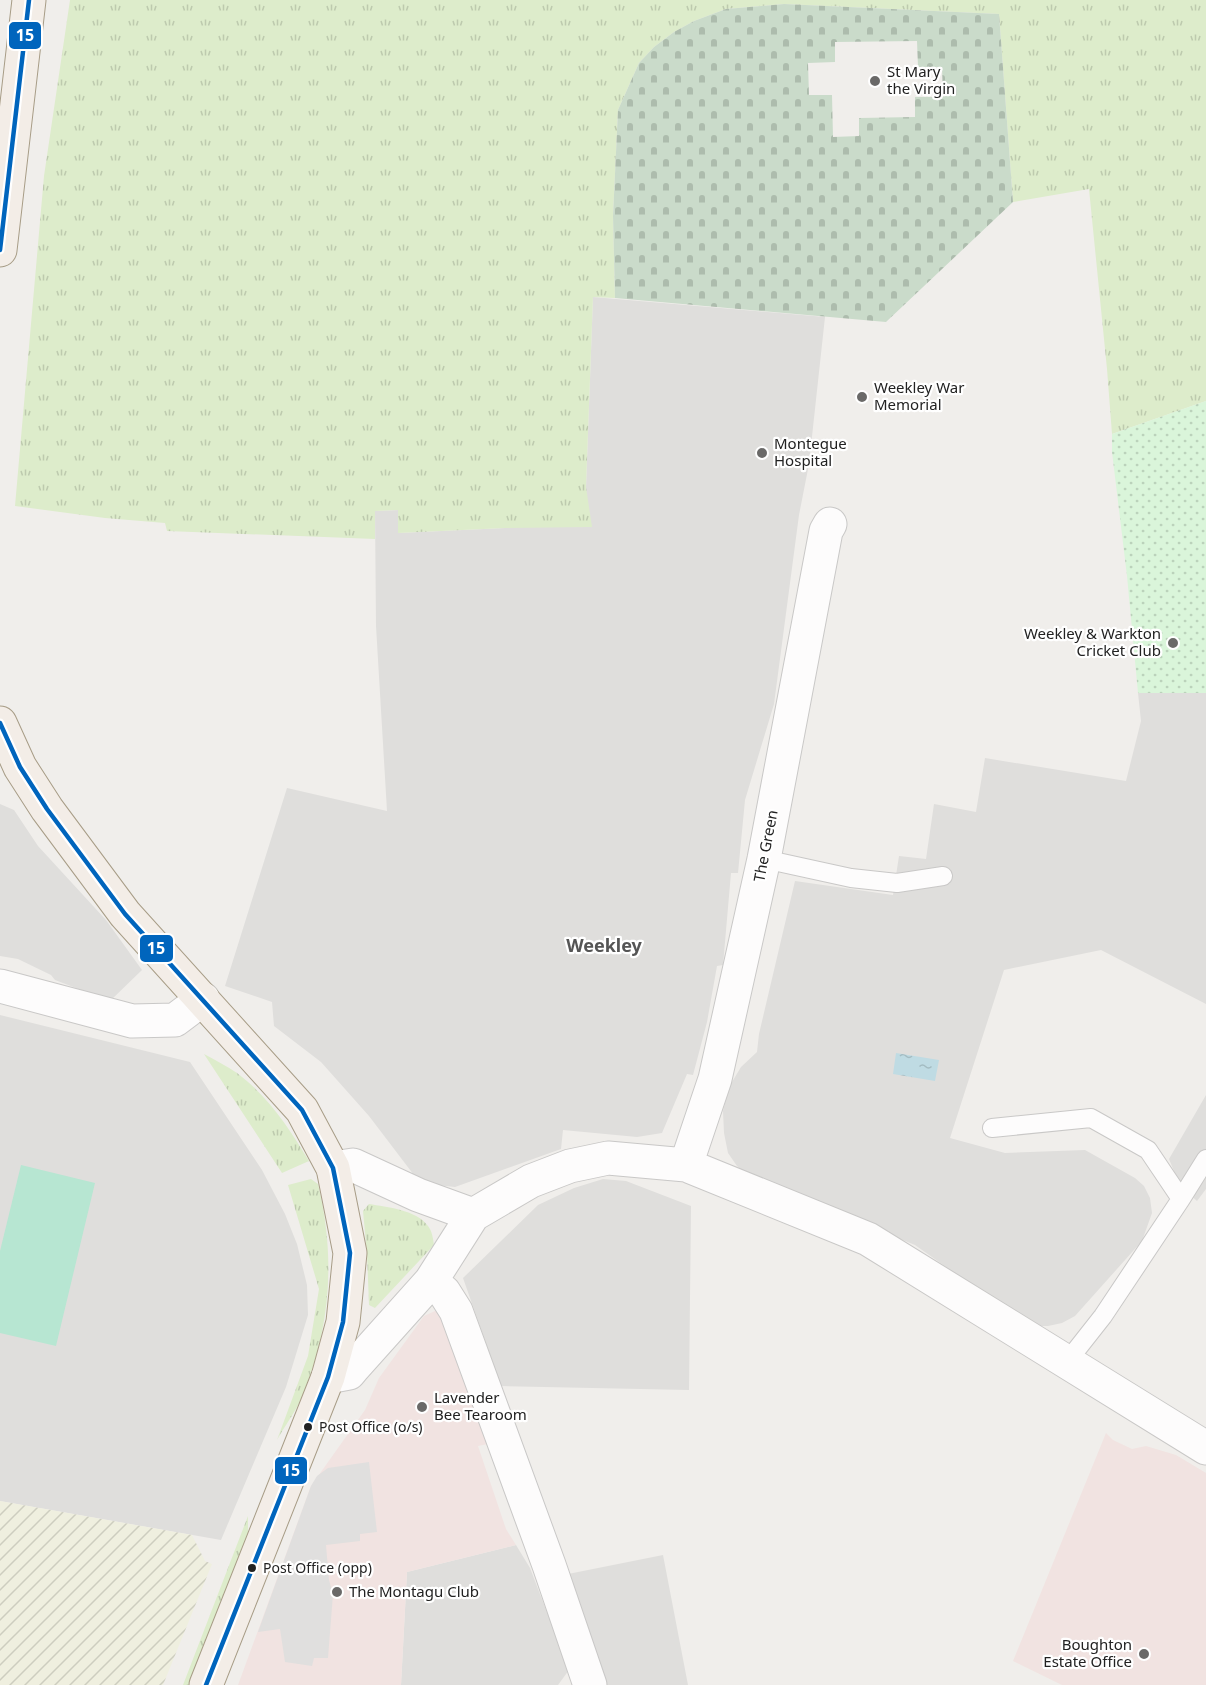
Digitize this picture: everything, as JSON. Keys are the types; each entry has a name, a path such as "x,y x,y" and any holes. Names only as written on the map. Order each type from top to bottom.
{"main road":[{"path":"0,250 29,0"},
{"path":"0,723 20,767 47,809 125,914 302,1110 333,1168 350,1253 343,1322 328,1377 206,1685"}],"street":[{"name":"The Green","path":"686,1165 715,1078 764,859 826,531 830,524"},
{"path":"0,986 132,1021 175,1020 203,999"},
{"path":"328,1377 349,1372 431,1281 473,1215 531,1181 570,1166 608,1158 686,1165 868,1239 1206,1448"},
{"path":"333,1168 353,1165 418,1195 473,1215"},
{"path":"431,1281 444,1292 456,1311 545,1554 590,1685"}],"lane":[{"path":"764,859 851,878 897,883 943,876"},
{"path":"992,1128 1091,1118 1148,1150 1181,1199"},
{"path":"1066,1363 1103,1316 1206,1159"}],"shaded area":[{"path":"593,297 825,317 809,464 799,515 774,704 745,800 738,873 731,873 723,965 717,966 707,1022 693,1075 687,1074 662,1133 637,1137 563,1130 561,1149 455,1187 420,1183 369,1116 321,1062 274,1026 272,1002 225,986 287,788 387,811 376,626 375,511 399,510 399,533 505,528 586,487"},
{"path":"1138,693 1206,693 1206,1004 1101,950 1004,970 950,1138 1005,1153 1085,1150 1135,1178 1144,1186 1150,1198 1152,1213 1142,1241 1075,1316 1062,1323 1048,1326 1036,1326 1021,1320 915,1245 748,1177 728,1153 723,1111 729,1087 741,1067 757,1052 759,1034 795,881 893,895 899,856 926,859 934,804 976,812 985,758 1126,781 1141,721"},
{"path":"0,804 14,810 38,846 106,920 142,970 110,1001 55,980 51,975 18,959 0,956"},
{"path":"0,1015 190,1062 262,1170 285,1214 297,1244 307,1285 308,1315 286,1387 221,1540 0,1501"},
{"path":"1206,1095 1206,1189 1197,1201 1180,1186 1169,1159"},
{"path":"603,1179 626,1181 691,1206 689,1390 501,1386 463,1278 538,1205 574,1188"},
{"path":"435,1311 444,1315 493,1443 478,1446 506,1529 516,1545 407,1572 401,1685 238,1685 311,1486 365,1410 379,1378 424,1316"},
{"path":"1106,1433 1113,1440 1132,1449 1146,1446 1176,1455 1206,1473 1206,1685 1062,1685 1013,1661"},
{"path":"369,1462 377,1532 360,1534 360,1541 326,1545 329,1580 333,1594 328,1658 314,1658 312,1666 285,1662 280,1629 258,1632 311,1486 317,1476 328,1468"},
{"path":"516,1545 530,1568 569,1670 558,1685 401,1685 407,1572"},
{"path":"663,1555 688,1685 603,1685 568,1574"}],"green space":[{"path":"70,0 1206,0 1206,401 1112,434 1089,189 1013,202 999,14 784,4 726,9 694,21 654,47 639,63 618,110 613,216 615,298 593,297 586,487 592,527 398,533 398,510 375,511 375,539 167,531 165,523 15,506 44,176"},
{"path":"784,4 999,14 1013,202 886,322 615,298 613,216 618,110 639,63 654,47 694,21 726,9","holes":["917,41 918,67 942,67 943,97 915,97 915,117 859,118 859,136 833,137 832,95 809,95 808,63 835,62 835,42"]},
{"name":"Weekley & Warkton Cricket Club","path":"1206,401 1206,693 1138,693 1112,434"},
{"path":"204,1054 237,1073 259,1092 286,1125 309,1161 282,1173"},
{"path":"21,1165 95,1183 56,1346 0,1333 0,1251"},
{"path":"311,1179 318,1184 327,1239 327,1294 324,1321 318,1348 300,1401 277,1440 308,1356 319,1289 288,1185"},
{"path":"369,1204 401,1210 417,1216 429,1228 434,1245 375,1308 369,1305 363,1211"},
{"path":"0,1501 192,1535 205,1561 212,1564 163,1685 0,1685"},
{"path":"248,1516 248,1534 189,1685 183,1685"}],"water":[{"path":"896,1053 939,1060 935,1081 893,1074"}],"transit line":[{"name":"15","path":"0,250 29,0"},
{"name":"15","path":"0,723 20,767 47,809 125,914 302,1110 333,1168 350,1253 343,1322 328,1377 206,1685"}],"place":[{"name":"St Mary the Virgin","path":"875,81"},
{"name":"Weekley War Memorial","path":"862,397"},
{"name":"Montegue Hospital","path":"762,453"},
{"name":"Weekley & Warkton Cricket Club","path":"1173,643"},
{"name":"Lavender Bee Tearoom","path":"422,1407"},
{"name":"Post Office (o/s)","path":"308,1427"},
{"name":"Post Office (opp)","path":"252,1568"},
{"name":"The Montagu Club","path":"337,1592"},
{"name":"Boughton Estate Office","path":"1144,1654"}],"district":[{"name":"Weekley","path":"604,946"}]}
